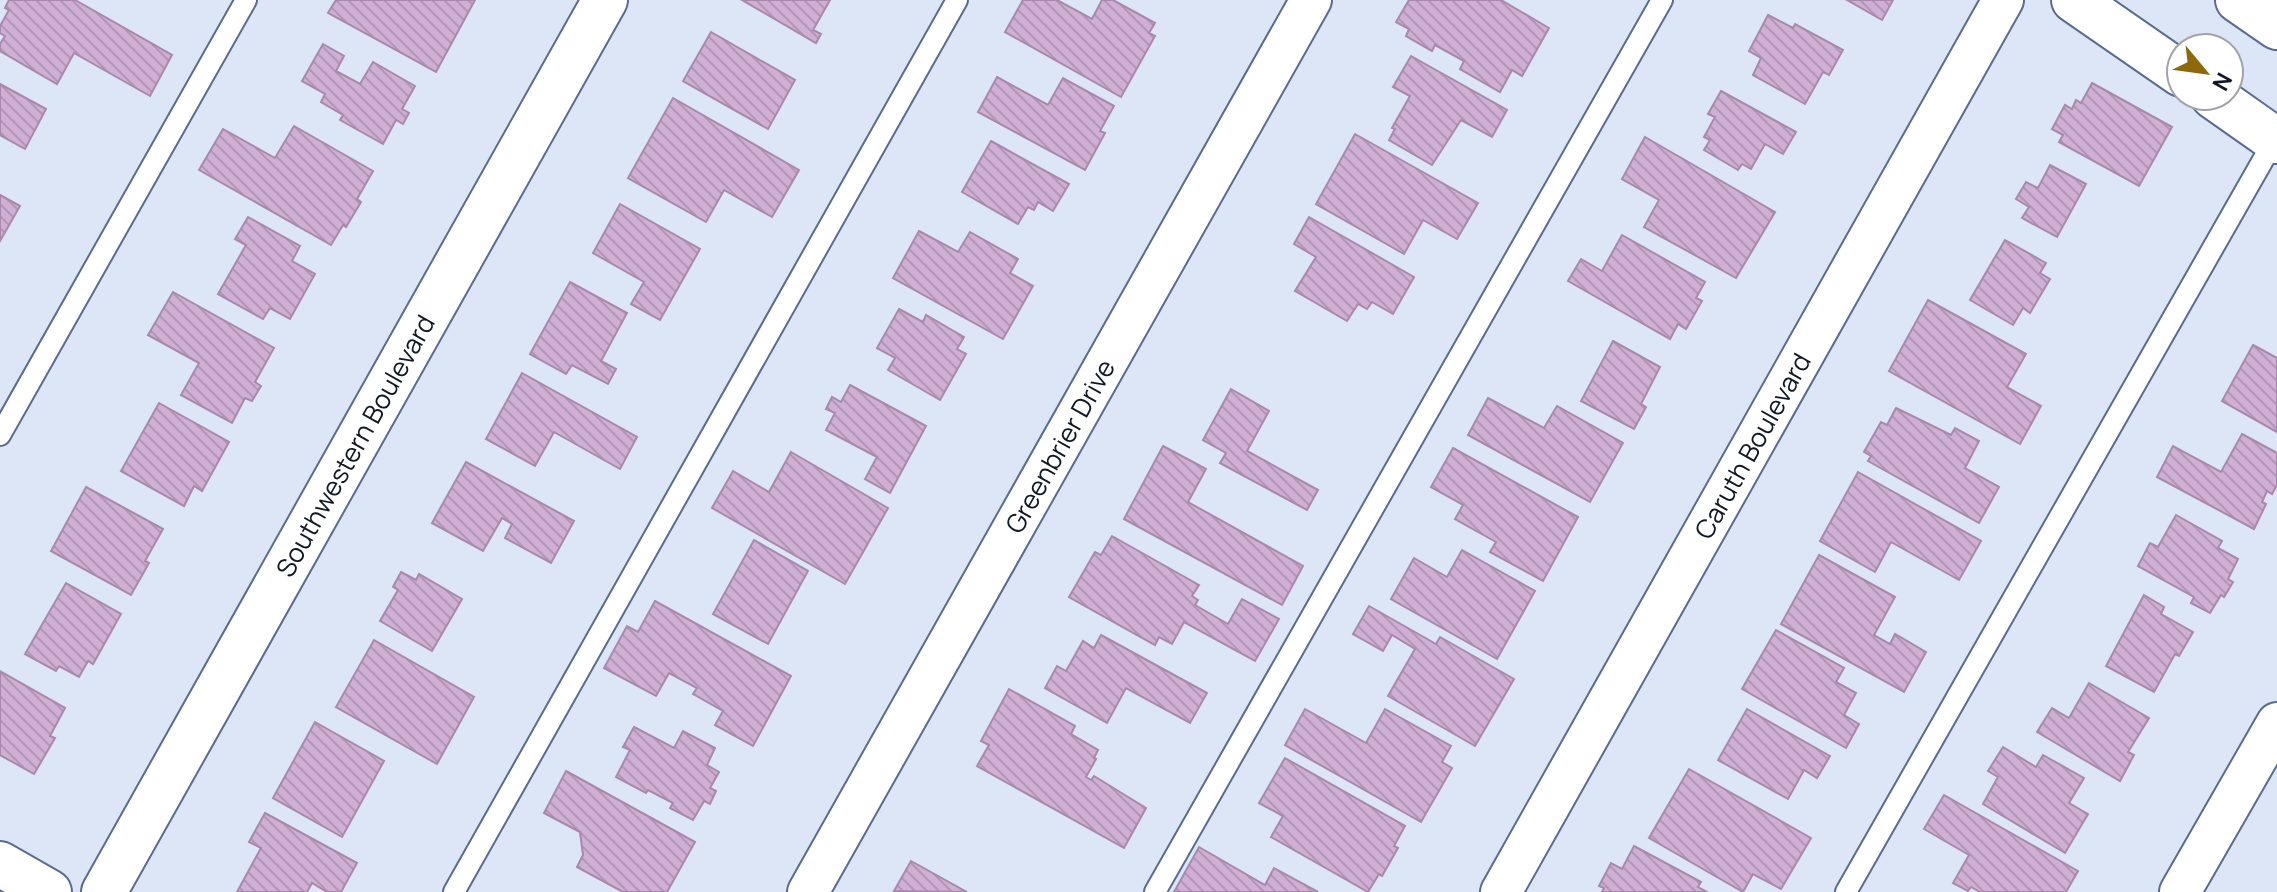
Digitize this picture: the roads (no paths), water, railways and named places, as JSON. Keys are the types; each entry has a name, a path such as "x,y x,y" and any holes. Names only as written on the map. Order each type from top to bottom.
{"main road":[{"name":"Southwestern Boulevard","path":"104,892 605,0"},
{"path":"2074,0 2165,63"},
{"path":"2238,0 2277,27"},
{"path":"2236,112 2276,140"},
{"path":"0,864 49,892"}],"street":[{"name":"Greenbrier Drive","path":"808,892 1311,0"},
{"name":"Caruth Boulevard","path":"1501,892 2003,0"},
{"path":"2180,892 2277,723"}],"lane":[{"path":"0,435 246,0"},
{"path":"454,892 957,0"},
{"path":"1155,892 1662,0"},
{"path":"1846,892 2276,140"}]}
